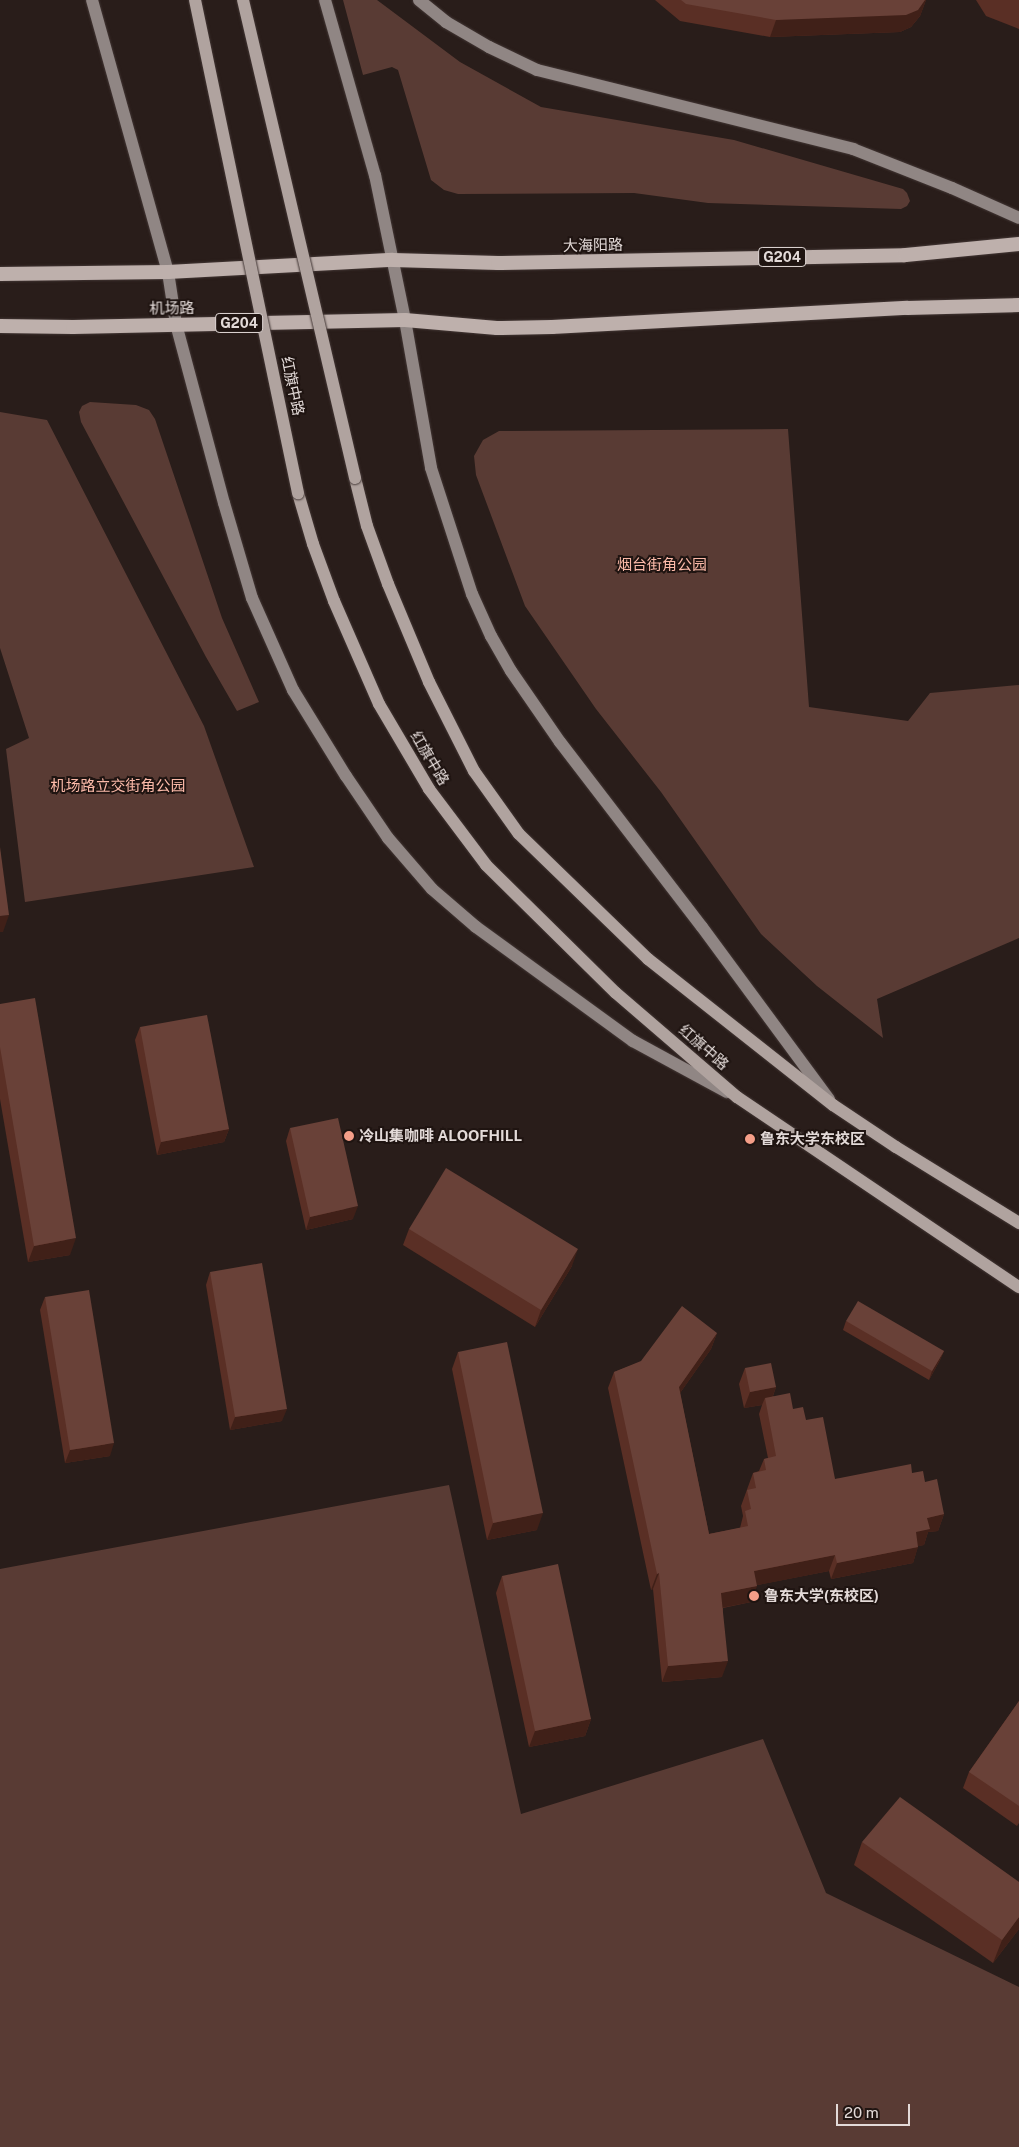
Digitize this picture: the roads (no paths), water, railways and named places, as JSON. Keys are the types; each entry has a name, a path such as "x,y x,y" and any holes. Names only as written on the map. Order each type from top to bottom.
{"highway":[{"name":"大海阳路","path":"168,272 393,260 498,263 905,255 1019,244"},
{"name":"G204","path":"0,274 69,275 168,272"},
{"name":"G204","path":"405,320 497,328 552,327 907,308 1019,305"},
{"name":"机场路","path":"0,326 73,327 405,320"}],"main road":[{"path":"92,0 168,272 176,324 224,503 252,598 293,690 346,776 388,838 432,889 476,927 632,1041 736,1097"},
{"name":"红旗中路","path":"195,0 298,492 312,544 334,601 379,704 429,789 486,865 616,993 736,1097 1019,1287"},
{"name":"红旗中路","path":"243,0 367,526 388,584 430,682 474,771 518,834 648,959 833,1105 896,1147 1019,1223"},
{"path":"325,0 375,175 405,320 431,468 472,594 490,636 511,672 560,742 702,927 833,1105"},
{"path":"419,0 446,22 489,48 537,70 853,149 952,188 1019,218"}],"place":[{"name":"冷山集咖啡 ALOOFHILL","path":"349,1136"},
{"name":"鲁东大学东校区","path":"750,1139"},
{"name":"鲁东大学(东校区)","path":"754,1596"}],"park label":[{"name":"烟台街角公园","path":"662,565"},
{"name":"机场路立交街角公园","path":"118,786"}]}
